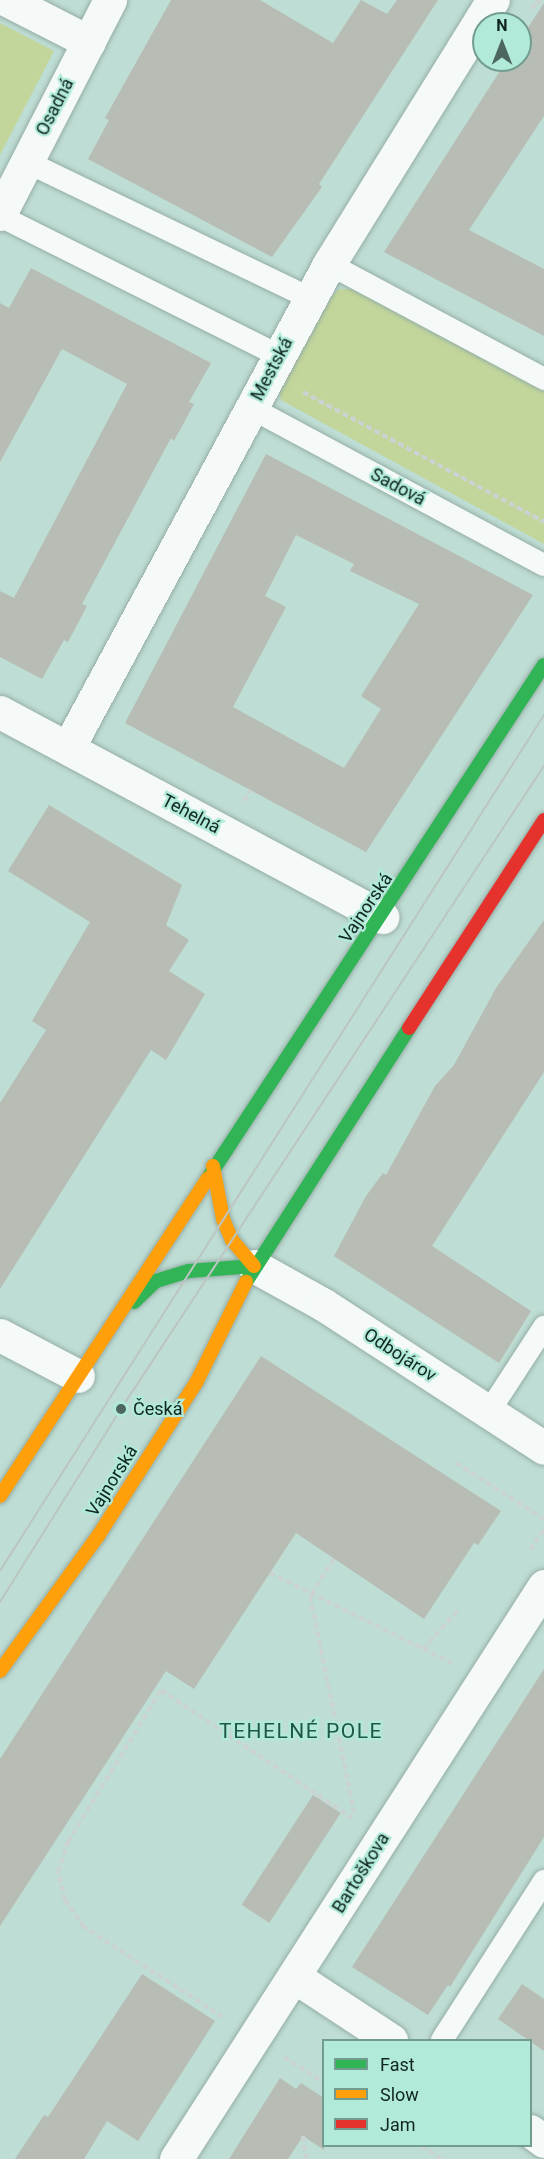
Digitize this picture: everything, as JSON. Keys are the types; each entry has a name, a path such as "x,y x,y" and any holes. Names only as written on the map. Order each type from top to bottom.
{"main road":[{"name":"Vajnorská","path":"0,1496 213,1166 382,917 544,665"},
{"name":"Vajnorská","path":"0,1671 98,1536 196,1383 254,1266 544,820"},
{"path":"213,1166 223,1219 232,1240 254,1266"},
{"name":"Vajnorská","path":"109,1326 156,1281 189,1271 254,1266"}],"street":[{"path":"7,0 89,42"},
{"name":"Osadná","path":"0,215 110,0"},
{"name":"Mestská","path":"68,748 329,264 493,0"},
{"name":"Tehelná","path":"0,712 382,917"},
{"name":"Odbojárov","path":"254,1266 324,1305 544,1448"},
{"path":"0,1335 78,1376"},
{"name":"Bartoškova","path":"176,2159 544,1586"},
{"path":"295,1977 389,2039"}],"lane":[{"path":"27,162 310,298"},
{"path":"0,215 279,357"},
{"path":"329,264 544,379"},
{"name":"Sadová","path":"251,408 544,565"},
{"path":"488,1413 544,1327"},
{"path":"443,2039 544,1881"}],"path":[{"path":"536,0 544,5"},
{"path":"297,389 544,522"},
{"path":"456,1463 544,1519"},
{"path":"228,2021 84,1927 65,1900 58,1872 68,1842 160,1690 357,1821 310,1596 334,1559"},
{"path":"270,1573 310,1596 457,1665"},
{"path":"423,1649 458,1610"},
{"path":"279,2054 322,2082"},
{"path":"303,2136 306,2159"},
{"path":"424,2147 442,2159"}],"green space":[{"path":"0,23 54,51 0,155"},
{"path":"339,289 352,289 544,391 544,544 281,400 278,387 325,303"}],"building":[{"path":"171,0 260,0 333,43 361,0 387,14 397,0 438,0 319,184 322,187 272,257 88,159 109,120 105,118"},
{"path":"544,3 544,116 469,230 544,269 544,336 384,252 499,72 532,72 532,22"},
{"path":"31,268 211,363 189,402 194,404 174,441 171,438 82,604 87,606 68,642 64,640 42,679 0,657 0,591 14,598 127,384 62,349 0,462 0,303 9,308"},
{"path":"266,454 533,595 366,852 125,723","holes":["296,535 354,564 350,571 419,604 361,696 381,709 344,768 233,707 286,607 265,596"]},
{"path":"49,805 182,885 166,925 189,940 169,971 205,994 166,1060 151,1050 0,1289 0,1103 46,1030 32,1021 90,922 8,871"},
{"path":"544,920 544,1072 432,1246 531,1311 499,1363 334,1256 366,1196 383,1173 386,1175 435,1086 454,1065 496,988"},
{"path":"261,1356 501,1511 478,1545 474,1543 424,1619 296,1533 194,1689 166,1671 0,1926 0,1759"},
{"path":"544,1669 544,1837 450,1987 448,1985 428,2015 352,1967"},
{"path":"313,1795 341,1813 269,1923 242,1905"},
{"path":"142,1974 215,2021 138,2141 107,2121 84,2159 15,2159 44,2115 48,2117"},
{"path":"522,1984 544,1999 544,2051 532,2043 532,2039 527,2039 498,2019"},
{"path":"280,2078 296,2089 301,2083 322,2097 322,2147 324,2150 303,2136 288,2159 229,2159"}],"tram line":[{"path":"0,1571 544,715"},
{"path":"0,1602 121,1409 544,766"}],"traffic: fast":[{"path":"208,1178 544,665"},
{"path":"246,1282 409,1028"},
{"path":"134,1302 156,1281 189,1271 254,1266"}],"traffic: slow":[{"path":"213,1166 223,1219 232,1240 254,1266"},
{"path":"0,1496 208,1178"},
{"path":"0,1671 98,1536 196,1383 246,1282"}],"traffic: jam":[{"path":"409,1028 544,820"}],"place":[{"name":"Česká","path":"121,1409"}],"district":[{"name":"TEHELNÉ POLE","path":"301,1731"}]}
